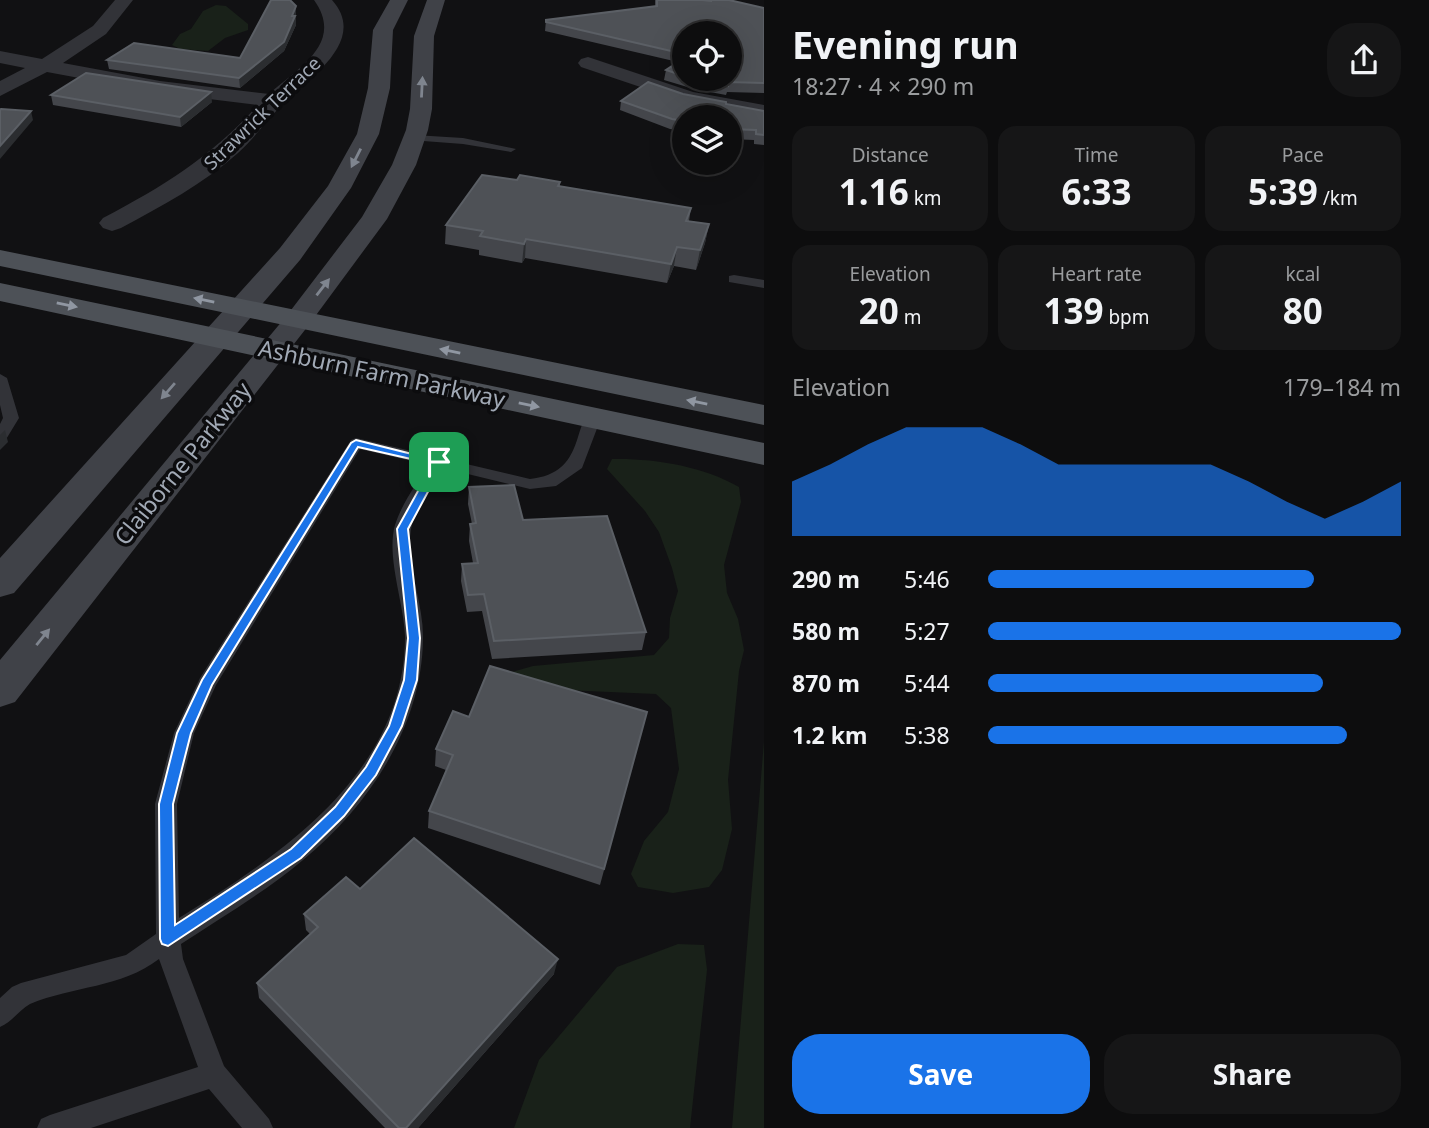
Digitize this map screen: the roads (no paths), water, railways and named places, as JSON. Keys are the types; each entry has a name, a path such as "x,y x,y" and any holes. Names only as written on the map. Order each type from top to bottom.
{"main road":[{"path":"0,583 243,308 318,218 355,161 376,108 383,30 399,0"},
{"name":"Claiborne Parkway","path":"0,690 298,320 374,219 398,176 414,138 421,109 424,36 436,0"},
{"name":"Ashburn Farm Parkway","path":"0,258 764,415"},
{"name":"Ashburn Farm Parkway","path":"0,292 764,454"}],"street":[{"path":"0,90 98,32 113,17 124,0"},
{"name":"Strawrick Terrace","path":"112,223 204,170 240,138 273,101 329,47 335,34 336,23 323,0"},
{"path":"0,57 160,87 273,101"},
{"path":"588,63 689,97 764,111"}],"lane":[{"path":"414,138 463,141 511,149"},
{"path":"734,279 764,284"},
{"path":"0,378 11,418 0,438"},
{"path":"260,1128 214,1075 171,959 168,939 166,804 184,733 207,684 356,443 530,484 550,482 576,464 593,418"},
{"path":"0,1015 21,995 132,965 296,853 340,811 371,771 396,726 410,680 414,638 402,529 439,462"},
{"path":"50,1128 214,1075"}]}
